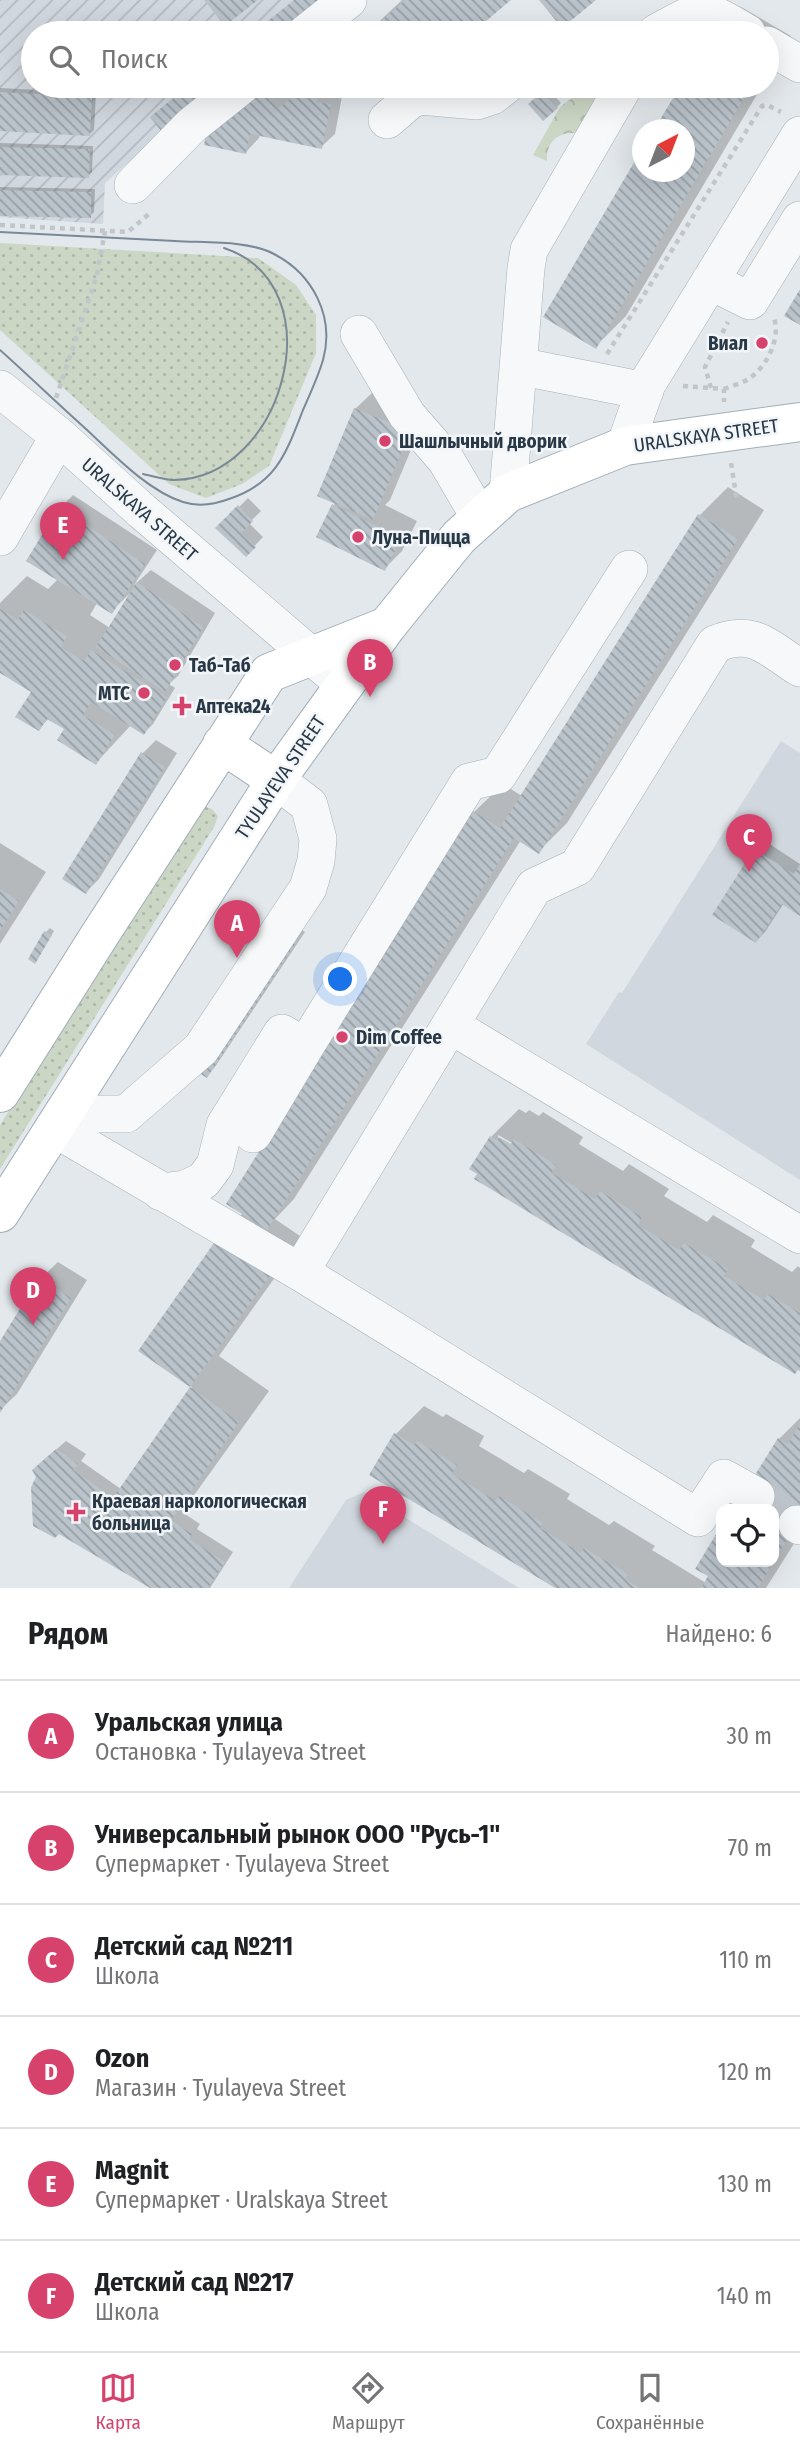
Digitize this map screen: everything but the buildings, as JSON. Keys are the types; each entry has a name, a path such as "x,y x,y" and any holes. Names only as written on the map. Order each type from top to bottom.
{"main road":[{"name":"URALSKAYA STREET","path":"387,626 458,537 508,493 625,446 800,422"},
{"path":"0,1093 269,673 387,626"},
{"name":"TYULAYEVA STREET","path":"0,1213 276,780 387,626"},
{"path":"222,744 276,780"}],"street":[{"path":"321,21 348,0"},
{"path":"678,21 702,11 726,21"},
{"path":"779,52 800,64"},
{"path":"145,196 192,125 226,98"},
{"path":"387,120 414,98"},
{"path":"443,98 477,101 486,98"},
{"path":"508,493 529,250 617,98"},
{"path":"625,446 645,391 710,281 792,123"},
{"path":"756,304 750,302 800,220"},
{"path":"710,281 756,304"},
{"path":"359,334 407,415 446,460 480,518"},
{"path":"518,366 645,391"},
{"name":"URALSKAYA STREET","path":"0,389 56,421 344,684"},
{"path":"0,537 56,421"},
{"path":"253,1134 469,782 498,775 629,569"},
{"path":"300,1272 534,887 577,867 715,644 732,637 750,637 800,668"},
{"path":"58,1121 126,1114 201,1049 308,888 316,860 318,839 309,805 276,780"},
{"path":"450,1025 800,1235"},
{"path":"160,1192 185,1188 203,1181 215,1166 225,1125 282,1033 305,1047"},
{"path":"58,1121 160,1192 300,1272 698,1518 724,1478 756,1496"}],"path":[{"path":"600,365 762,106 767,105 792,123"},
{"path":"0,225 128,232 145,196"},
{"path":"56,421 97,275 105,231"},
{"path":"711,388 705,367 756,304 778,328 770,355 750,378 724,389"}],"shaded area":[{"path":"0,0 331,0 305,21 21,21 21,98 208,98 150,143 105,183 103,224 0,217"},
{"path":"781,741 800,753 800,1180 586,1044 619,992 622,993"},
{"path":"364,1492 519,1588 289,1588 346,1500"}],"green space":[{"path":"572,98 604,98 576,133 563,134 554,140 548,149 547,161 533,155 560,107"},
{"path":"0,243 258,258 296,285 316,315 316,353 269,466 242,484 206,498 169,484 0,330"},
{"path":"203,806 212,809 218,816 214,827 0,1169 0,1125"}],"tunnel":[{"path":"756,1496 797,1524"}],"tram line":[{"path":"0,232 252,246 274,254 300,273 318,298 326,328 323,360 291,440 278,465 245,492 217,503 200,505 170,497 144,481 0,350"},
{"path":"143,474 174,480 212,471 244,449 268,416 283,378 287,337 279,300 259,269 224,248"}],"place":[{"name":"Виал","path":"762,343"},
{"name":"Шашлычный дворик","path":"385,441"},
{"name":"Луна-Пицца","path":"358,537"},
{"name":"Magnit","path":"63,560"},
{"name":"Таб-Таб","path":"175,665"},
{"name":"МТС","path":"144,693"},
{"name":"Универсальный рынок ООО \"Русь-1\"","path":"370,697"},
{"name":"Аптека24","path":"182,706"},
{"name":"Детский сад №211","path":"749,872"},
{"name":"Уральская улица","path":"237,958"},
{"name":"Dim Coffee","path":"342,1037"},
{"name":"Ozon","path":"33,1325"},
{"name":"Краевая наркологическая больница","path":"76,1512"},
{"name":"Детский сад №217","path":"383,1544"}]}
